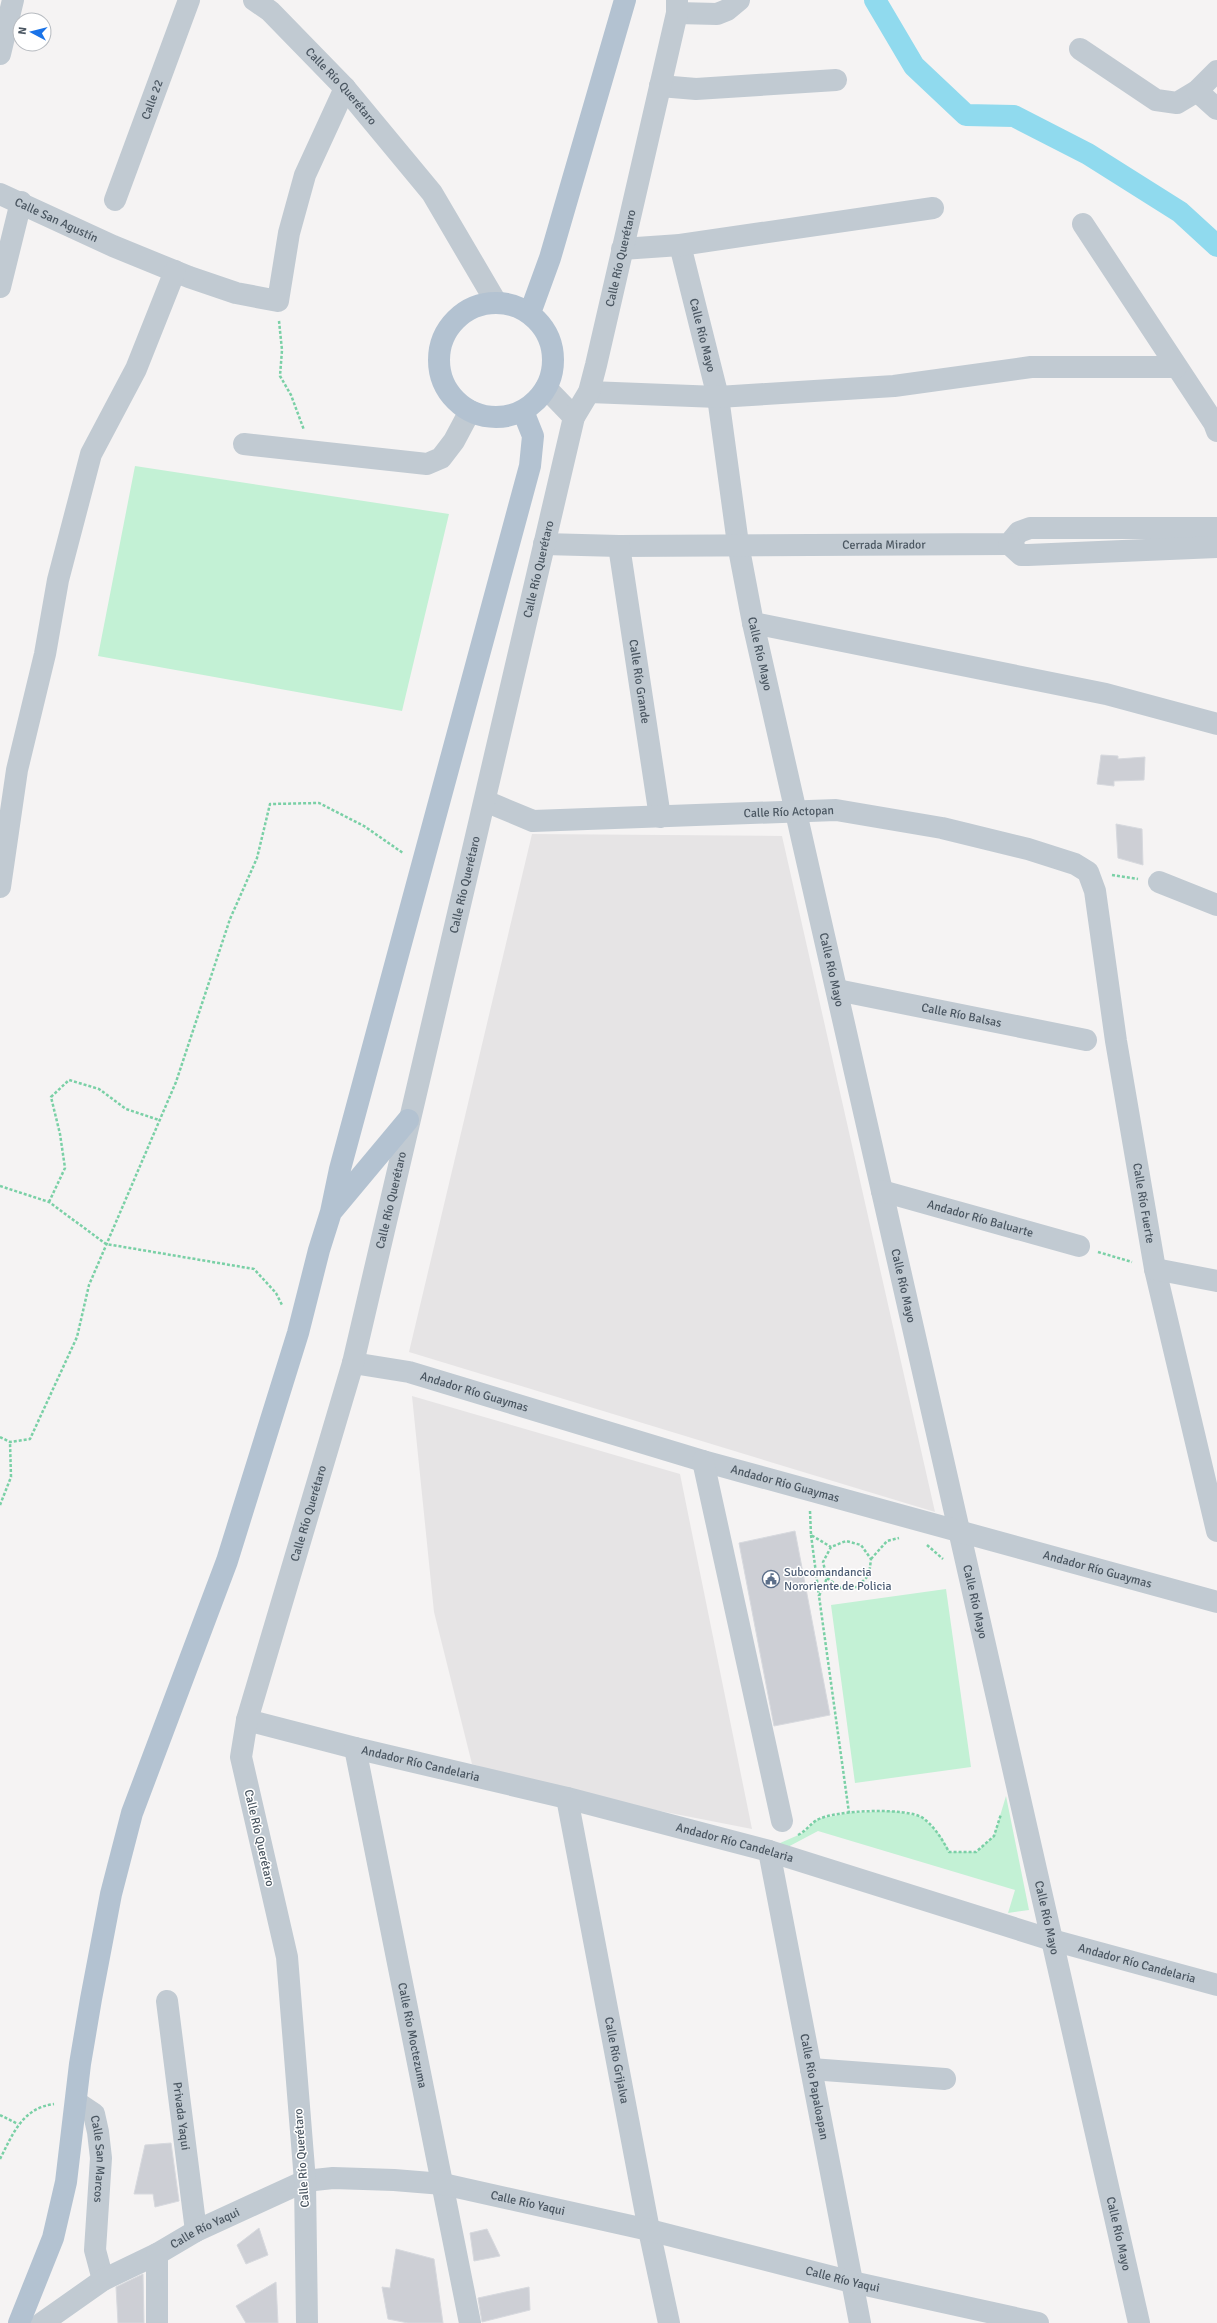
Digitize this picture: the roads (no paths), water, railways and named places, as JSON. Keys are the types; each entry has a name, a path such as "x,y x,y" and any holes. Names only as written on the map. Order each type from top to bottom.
{"main road":[{"path":"530,313 550,258 625,0"},
{"path":"496,302 514,305 530,313 542,325 550,339 553,356 552,372 546,388 536,401 523,411 506,416 487,416 470,411 456,401 446,388 440,372 439,355 443,339 451,324 464,312 479,305 496,302"},
{"path":"18,2323 53,2238 66,2182 80,2064 111,1894 132,1813 227,1561 298,1333 421,865 530,466 533,436 523,411"},
{"path":"331,1212 408,1120"}],"street":[{"path":"0,54 13,0"},
{"name":"Calle 22","path":"115,200 189,0"},
{"name":"Calle Río Querétaro","path":"254,0 270,11 345,88 432,193 496,302"},
{"path":"677,6 717,14 727,10 739,0"},
{"name":"Calle Río Querétaro","path":"307,2323 305,2181 287,1957 241,1757 247,1720 353,1363 408,1120 485,801 574,417 589,392 660,86 677,6"},
{"path":"1080,49 1156,100 1177,103 1197,91 1217,71"},
{"path":"660,86 696,89 836,80"},
{"name":"Calle San Agustín","path":"0,194 113,246 175,271 236,293 278,301 289,233 305,175 345,88"},
{"path":"1197,91 1217,110"},
{"path":"0,287 20,202"},
{"path":"622,249 680,245 933,208"},
{"path":"1083,224 1214,423 1217,431"},
{"name":"Calle Río Mayo","path":"680,245 718,397 738,544 754,623 1139,2323"},
{"path":"0,887 17,770 45,654 58,580 91,454 136,369 175,271"},
{"path":"589,392 718,397 894,386 1031,368 1176,367"},
{"path":"546,388 574,417"},
{"path":"244,444 427,464 441,458 454,442 470,411"},
{"path":"1217,528 1030,528 1019,532 1009,544 1021,554 1028,555 1217,547"},
{"name":"Cerrada Mirador","path":"544,544 619,546 738,544 1009,544"},
{"name":"Calle Río Grande","path":"619,546 660,817"},
{"path":"754,623 1106,694 1217,724"},
{"name":"Calle Río Actopan","path":"485,801 533,821 836,810 942,828 1028,849 1076,864 1088,872"},
{"name":"Calle Río Fuerte","path":"1088,872 1095,891 1116,1041 1155,1269 1217,1531"},
{"path":"1159,882 1217,905"},
{"name":"Calle Río Balsas","path":"837,990 1086,1040"},
{"name":"Andador Río Baluarte","path":"882,1191 1079,1246"},
{"path":"1155,1269 1217,1281"},
{"name":"Andador Río Guaymas","path":"353,1363 408,1372 703,1460 959,1532 1217,1602"},
{"path":"703,1460 782,1821"},
{"name":"Andador Río Candelaria","path":"247,1720 355,1748 567,1798 769,1851 1052,1940 1217,1985"},
{"name":"Calle Río Moctezuma","path":"355,1748 470,2323"},
{"name":"Calle Río Grijalva","path":"567,1798 649,2230 669,2323"},
{"name":"Calle Río Papaloapan","path":"769,1851 860,2323"},
{"name":"Privada Yaqui","path":"167,2001 196,2231"},
{"path":"811,2068 944,2079"},
{"name":"Calle San Marcos","path":"76,2102 94,2114 98,2132 101,2158 95,2250 103,2280"},
{"name":"Calle Río Yaqui","path":"42,2323 103,2280 157,2254 196,2231 305,2181 333,2178 394,2180 442,2184 649,2230 852,2282 1038,2323"},
{"path":"157,2254 157,2323"}],"waterway":[{"path":"875,0 914,66 966,115 1014,116 1088,154 1180,212 1217,246"}],"place":[{"name":"Subcomandancia Nororiente de Policia","path":"771,1579"}]}
